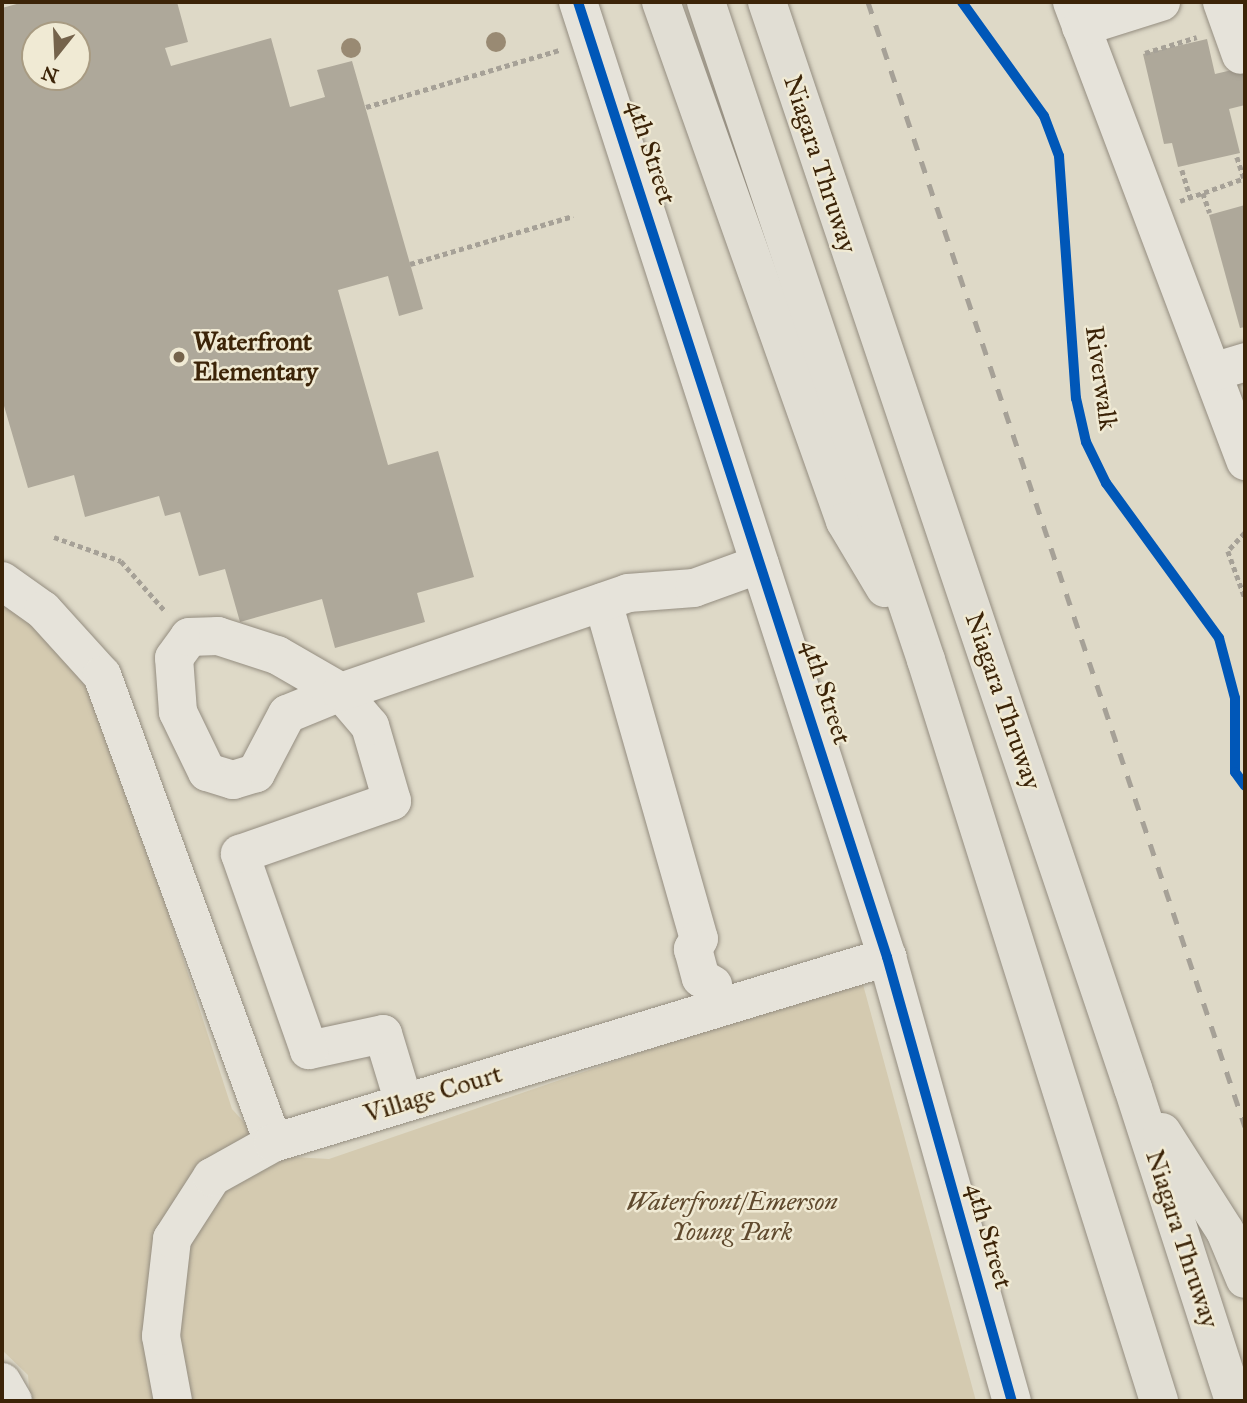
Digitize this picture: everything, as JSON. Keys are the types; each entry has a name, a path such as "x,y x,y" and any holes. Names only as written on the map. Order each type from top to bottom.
{"highway":[{"path":"661,2 845,520 926,660"},
{"path":"706,2 970,795 1159,1401"},
{"name":"Niagara Thruway","path":"767,2 1133,1088 1234,1401"},
{"path":"1133,1088 1224,1231 1245,1279"}],"street":[{"name":"4th Street","path":"578,2 887,957 1012,1401"},
{"path":"1161,2 1077,15 1229,367 1245,461"},
{"path":"1222,2 1241,55"},
{"path":"404,1103 383,1034 309,1050 240,854 392,801 370,726 341,692 277,655 218,636 189,637 174,658 178,712 207,772 233,779 256,773 287,714 341,692 628,593 694,588 760,564"},
{"path":"2,581 43,610 102,675 273,1143"},
{"path":"603,601 699,939 693,949 701,978 716,996"},
{"name":"Village Court","path":"173,1401 161,1336 173,1239 212,1177 273,1143 404,1103 716,996 887,957"},
{"path":"2,1382 13,1401"}],"path":[{"path":"1145,53 1197,35"},
{"path":"366,107 569,47"},
{"path":"1184,200 1245,178 1237,157"},
{"path":"1182,170 1190,197"},
{"path":"1203,193 1210,213"},
{"path":"410,264 573,216"},
{"path":"1245,533 1228,551 1245,598"},
{"path":"54,537 121,561 189,637"}],"green space":[{"name":"Waterfront/Emerson Young Park","path":"2,601 37,625 93,681 232,1109 274,1156 329,1159 861,977 976,1401 30,1401 28,1375 2,1350"}],"building":[{"name":"Waterfront Elementary","path":"24,2 177,2 188,42 165,48 171,66 271,38 290,107 325,97 317,70 352,61 423,309 399,316 388,276 338,290 388,465 438,451 474,577 417,593 425,622 335,648 322,599 240,622 225,569 199,576 180,512 165,516 159,496 85,517 74,475 28,488 2,399 2,8"},
{"path":"1207,39 1215,74 1245,67 1245,105 1229,109 1240,153 1178,167 1172,143 1164,144 1143,54"},
{"path":"1245,205 1245,327 1240,328 1209,215"}],"railway":[{"path":"868,2 1245,1127"}],"cycle path":[{"path":"578,2 887,957 1012,1401"},
{"name":"Riverwalk","path":"962,2 1044,116 1059,156 1076,398 1086,442 1106,483 1219,638 1235,698 1235,772 1245,786"}],"place":[{"name":"Waterfront Elementary","path":"179,357"}]}
